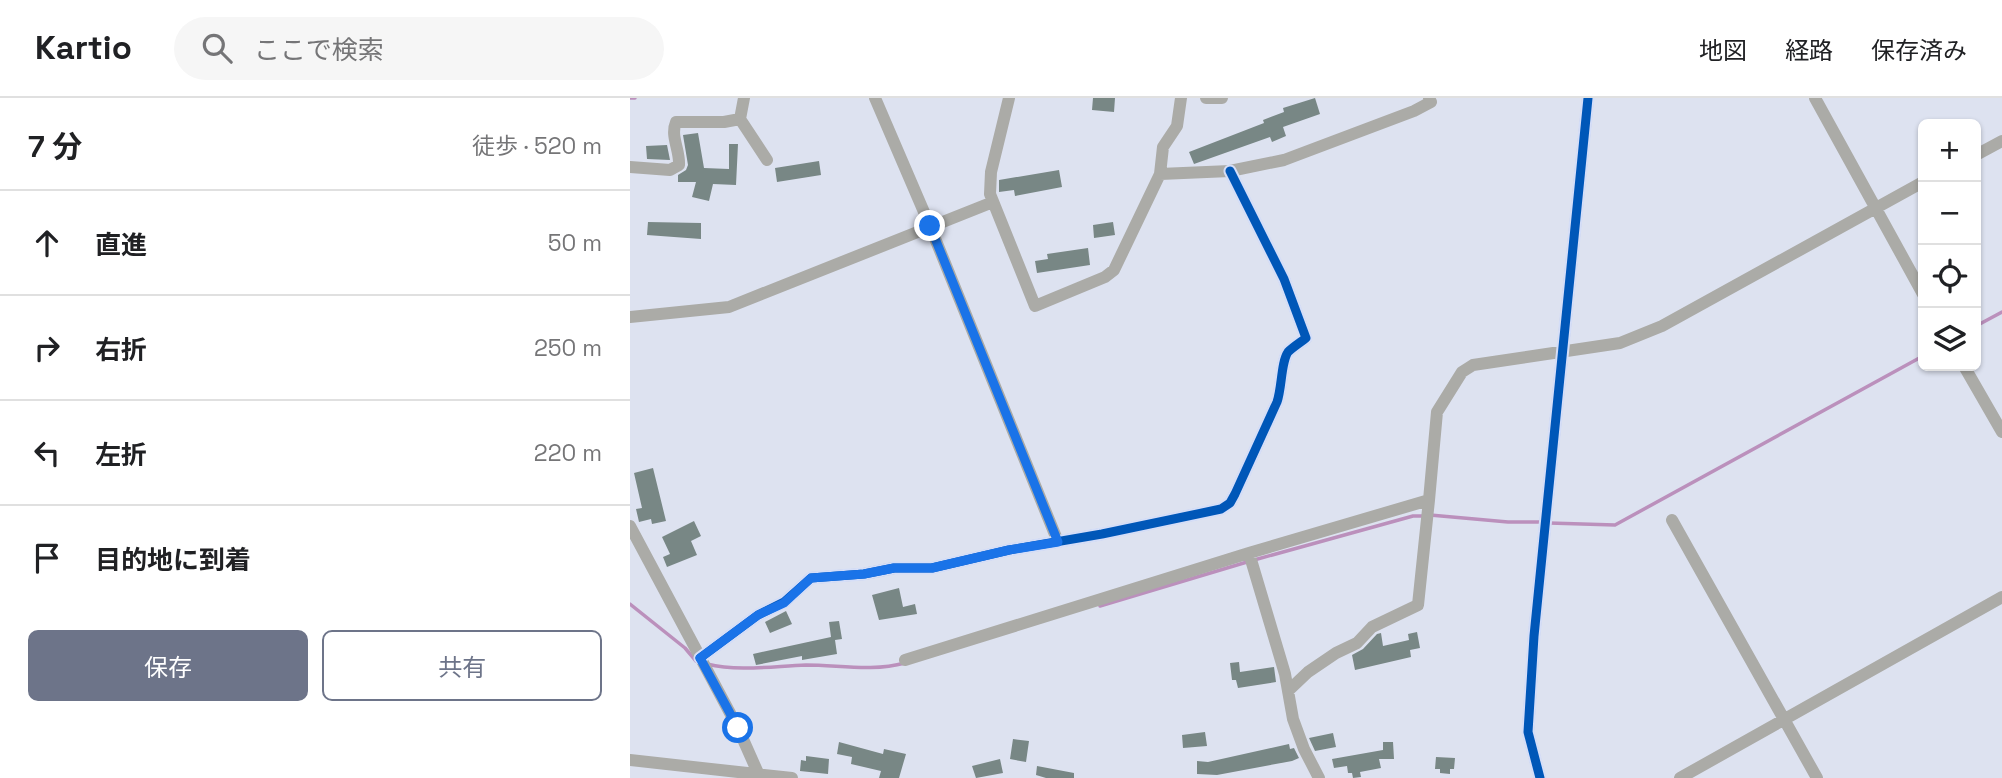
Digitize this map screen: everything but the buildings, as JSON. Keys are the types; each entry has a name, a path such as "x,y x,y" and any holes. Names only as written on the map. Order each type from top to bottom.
{"street":[{"path":"744,98 740,119 767,160"},
{"path":"875,98 1058,542"},
{"path":"1009,98 991,172 990,187 993,202 1035,306 1105,277 1114,270 1160,174 1163,147 1177,126 1181,98"},
{"path":"1206,98 1222,98"},
{"path":"1160,174 1230,171 1284,160 1414,111 1431,102 1429,98"},
{"path":"1540,778 1528,732 1534,636 1588,98"},
{"path":"1815,98 1918,285"},
{"path":"630,167 670,170 679,165 680,156 673,131 676,122 724,122 740,119"},
{"path":"1981,152 2002,141"},
{"path":"702,662 758,615 784,603 811,578 864,574 894,568 932,568 1009,550 1212,512 1230,503 1281,390 1286,357 1290,350 1306,338 1284,279 1230,171"},
{"path":"1288,691 1308,672 1356,643 1372,627 1418,605 1437,412 1462,372 1473,365 1620,343 1662,326 1918,185"},
{"path":"630,317 729,307 993,202"},
{"path":"1967,371 2002,432"},
{"path":"905,660 1429,500"},
{"path":"1672,520 1817,778"},
{"path":"630,526 738,728 758,774"},
{"path":"1249,553 1288,691 1293,719 1319,778"},
{"path":"1680,778 2002,597"},
{"path":"630,760 791,778"}],"waterway":[{"path":"630,98 635,98"},
{"path":"1981,323 2002,312"},
{"path":"1549,523 1615,525 1918,359"},
{"path":"1430,515 1541,522"},
{"path":"1254,560 1413,516 1423,516"},
{"path":"1100,606 1247,562"},
{"path":"630,604 685,648 696,661"},
{"path":"707,664 744,668 806,665 868,668 905,663"}],"cycle path":[{"path":"1540,778 1528,732 1534,636 1588,98"},
{"path":"700,658 758,615 784,602 811,578 864,574 894,568 932,568 1009,550 1221,509 1230,503 1277,402 1286,356 1306,338 1284,279 1230,171"}],"route":[{"path":"738,728 700,658 758,615 784,603 811,578 864,574 894,568 932,568 1058,542 930,226"}]}
